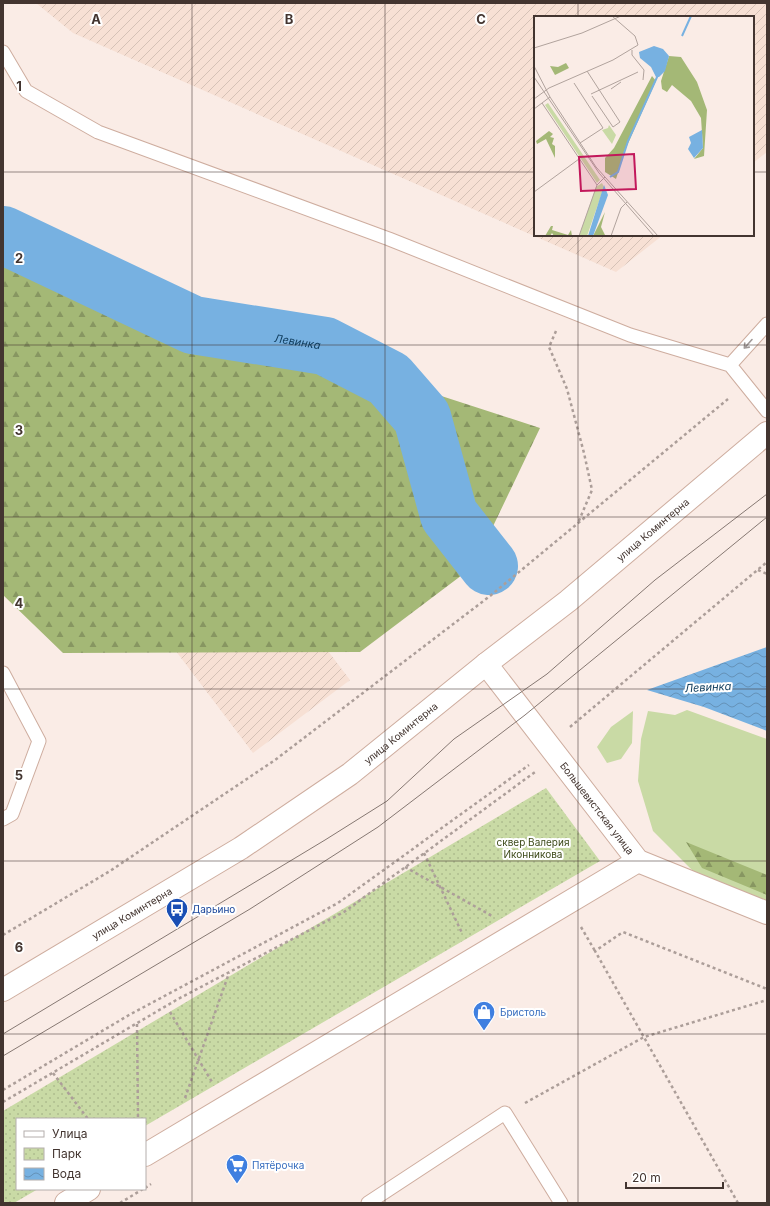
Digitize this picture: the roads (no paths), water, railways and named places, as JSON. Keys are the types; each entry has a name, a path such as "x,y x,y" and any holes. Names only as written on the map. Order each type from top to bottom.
{"street":[{"name":"улица Коминтерна","path":"3,990 241,848 350,774 486,664 568,601 767,433"},
{"name":"Большевистская улица","path":"486,664 638,861 767,913"},
{"path":"146,1154 638,861"},
{"path":"66,1203 87,1190"}],"lane":[{"path":"3,52 26,91 98,132 389,239 630,335 730,365 767,411"},
{"path":"730,365 767,324"},
{"path":"3,673 39,741 12,814 3,819"},
{"path":"368,1203 506,1113 561,1203"}],"water":[{"path":"767,647 767,731 704,707 647,690"}],"waterway":[{"name":"Левинка","path":"3,235 193,325 325,346 389,379 422,417 449,515 489,566"}],"tram line":[{"path":"3,1034 387,801 454,739 547,674 655,580 767,494"},
{"path":"3,1056 250,909 378,827 525,715 767,517"}],"place":[{"name":"Дарьино","path":"177,928"},
{"name":"Бристоль","path":"484,1032"},
{"name":"Пятёрочка","path":"237,1184"}],"park label":[{"name":"сквер Валерия Иконникова","path":"533,848"}]}
